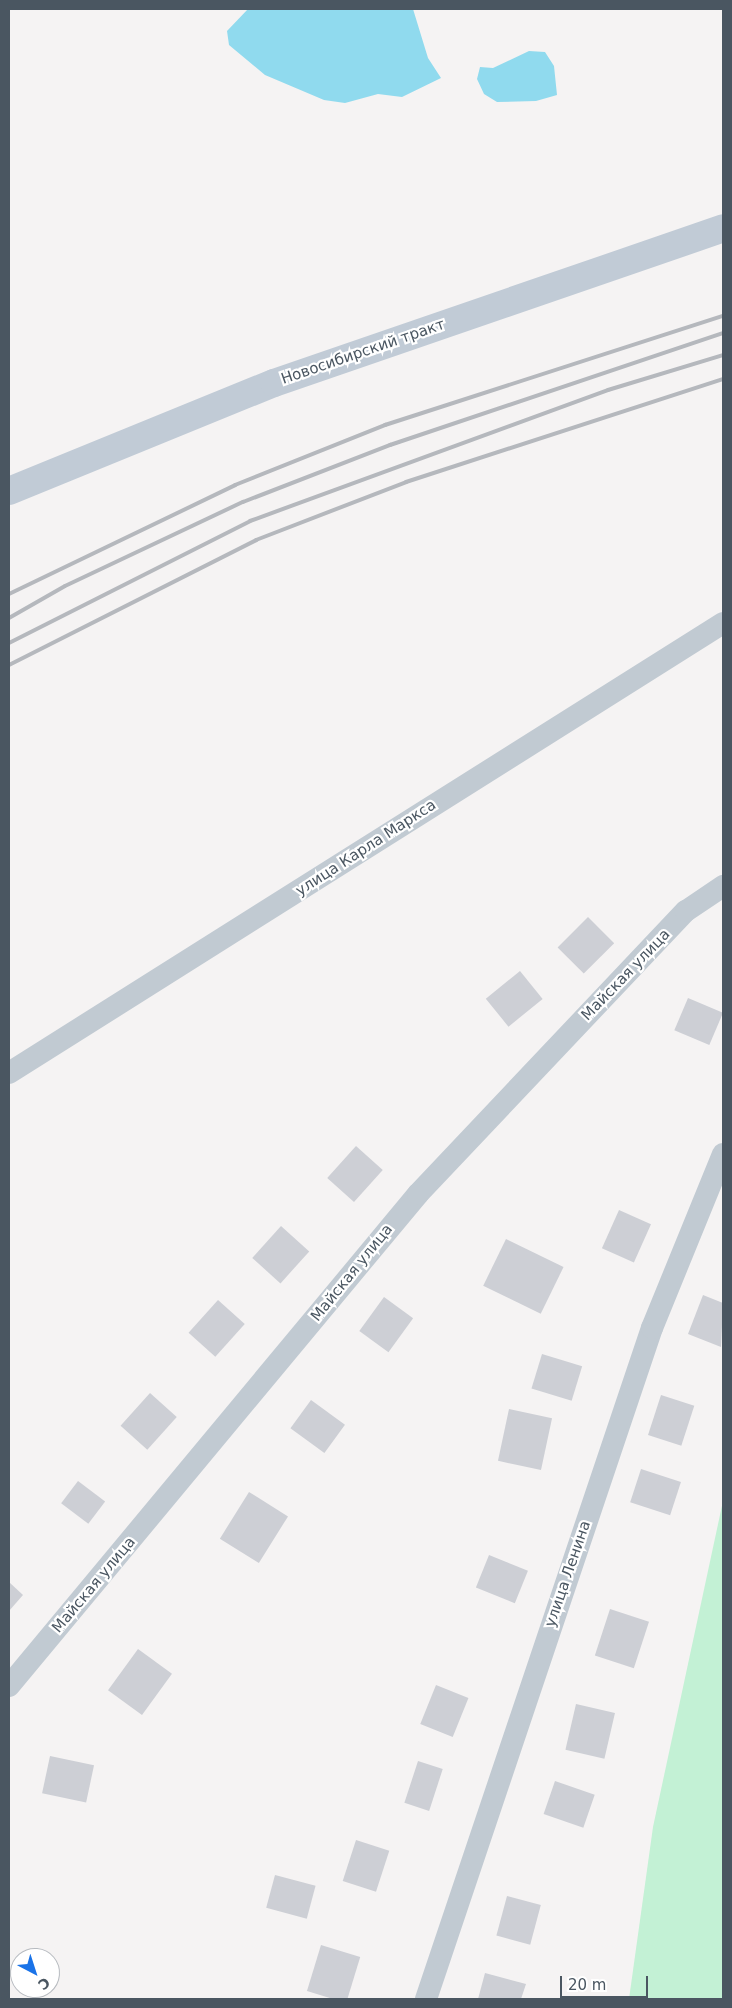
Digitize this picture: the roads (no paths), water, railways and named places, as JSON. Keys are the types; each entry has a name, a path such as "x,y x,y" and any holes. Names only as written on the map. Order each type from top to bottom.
{"main road":[{"name":"Новосибирский тракт","path":"9,491 274,383 723,228"}],"street":[{"name":"улица Карла Маркса","path":"9,1073 723,623"},
{"name":"Майская улица","path":"9,1686 418,1194 686,911 723,886"},
{"name":"улица Ленина","path":"426,1999 652,1328 723,1154"}],"water":[{"path":"248,9 413,9 428,58 441,78 402,97 378,94 345,103 324,100 265,75 229,45 227,31"},
{"path":"529,51 545,52 554,66 557,95 536,101 497,102 484,94 477,79 480,67 493,68"}],"railway":[{"path":"9,594 235,485 385,425 723,316"},
{"path":"9,618 65,586 243,502 390,445 723,333"},
{"path":"9,643 250,521 608,390 723,355"},
{"path":"9,665 256,540 406,482 723,379"}]}
